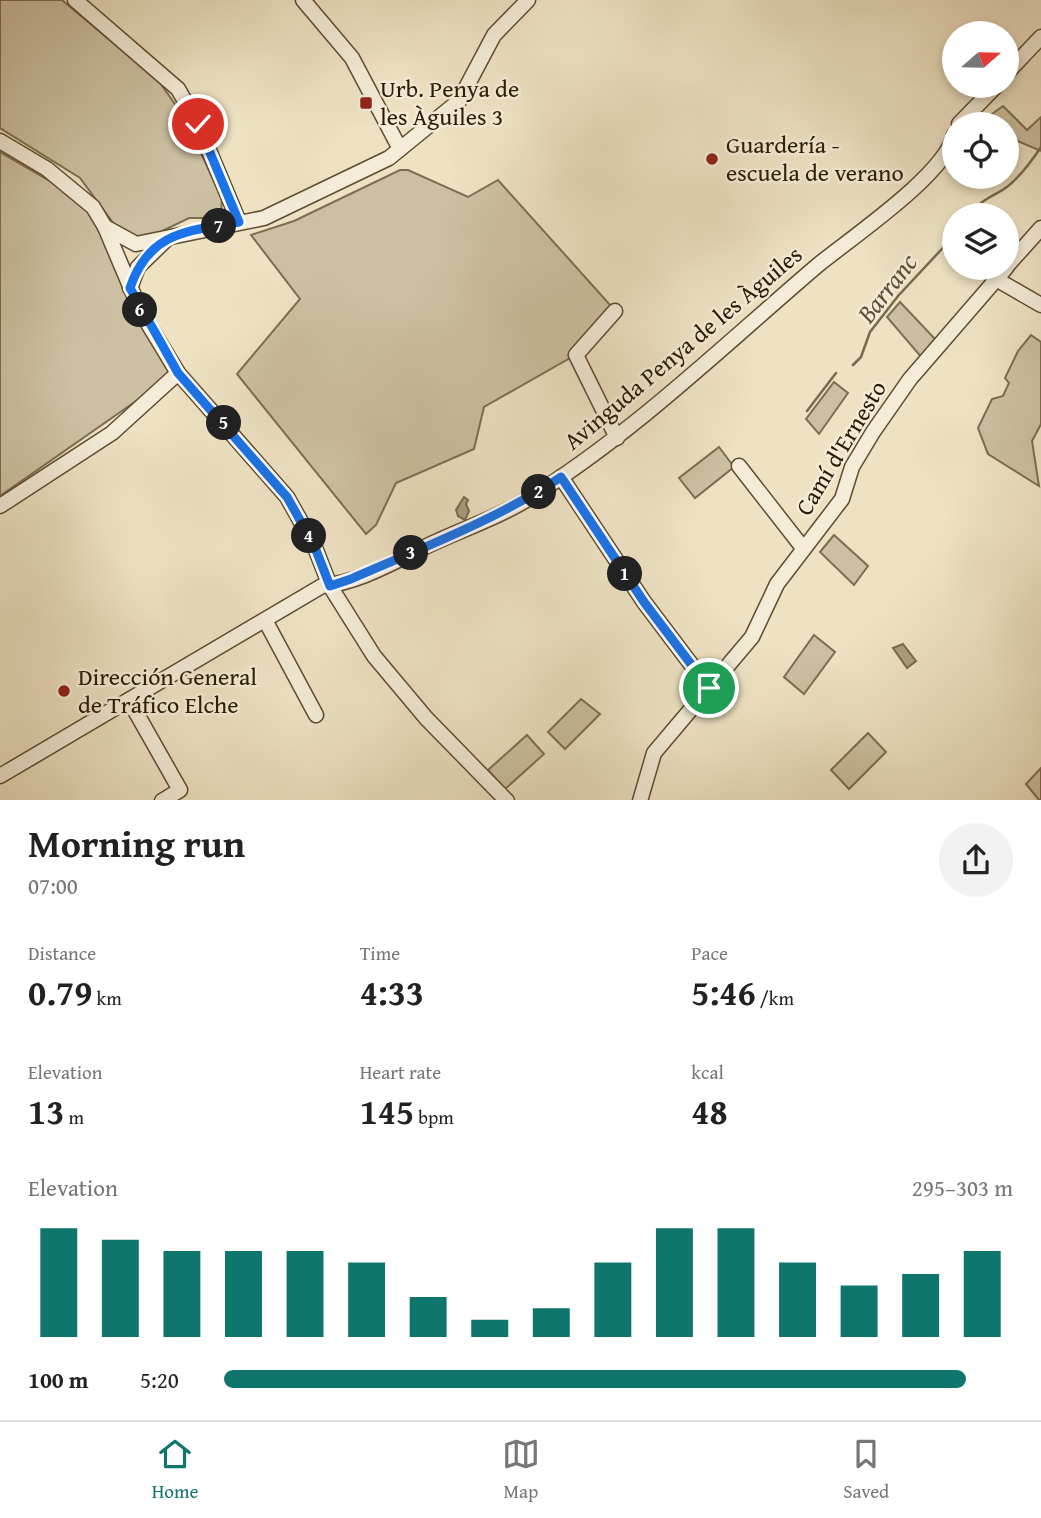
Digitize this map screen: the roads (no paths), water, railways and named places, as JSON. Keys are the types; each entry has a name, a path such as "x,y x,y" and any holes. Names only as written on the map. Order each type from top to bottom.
{"street":[{"path":"303,0 352,58 400,149"},
{"path":"105,227 131,243 150,242 173,234 264,218 389,158 459,102 494,35 528,0"},
{"path":"80,1 178,89 198,124 239,222"},
{"path":"1019,60 1041,37"},
{"path":"971,112 984,98"},
{"path":"0,141 47,169 93,207 105,227 130,288 178,373 287,497 314,545 330,586 397,687 507,800"},
{"name":"Avinguda Penya de les Àguiles","path":"0,776 322,586 351,579 524,502 617,438 898,201 942,158"},
{"name":"Camí d'Ernesto","path":"1019,252 1041,228"},
{"path":"118,260 132,265 144,260 173,234"},
{"path":"118,260 131,243"},
{"path":"130,288 144,260"},
{"name":"Camí d'Ernesto","path":"640,800 654,754 751,637 777,584 842,499 852,467 911,379 994,280"},
{"path":"1012,280 1041,305"},
{"path":"615,311 576,355 617,438"},
{"path":"0,506 112,433 178,373"},
{"path":"739,466 803,548"},
{"path":"561,477 644,602 709,688"},
{"path":"265,620 316,715"},
{"path":"249,629 262,632 282,655"},
{"path":"129,700 180,790 162,800"}],"waterway":[{"name":"Barranc","path":"981,203 1017,178 1041,147"},
{"name":"Barranc","path":"853,365 861,357 870,332 898,296 942,249"},
{"name":"Barranc","path":"807,411 836,373"}],"place":[{"name":"Urb. Penya de les Àguiles 3","path":"366,103"},
{"name":"Guardería - escuela de verano","path":"712,159"},
{"name":"Dirección General de Tráfico Elche","path":"64,691"}]}
